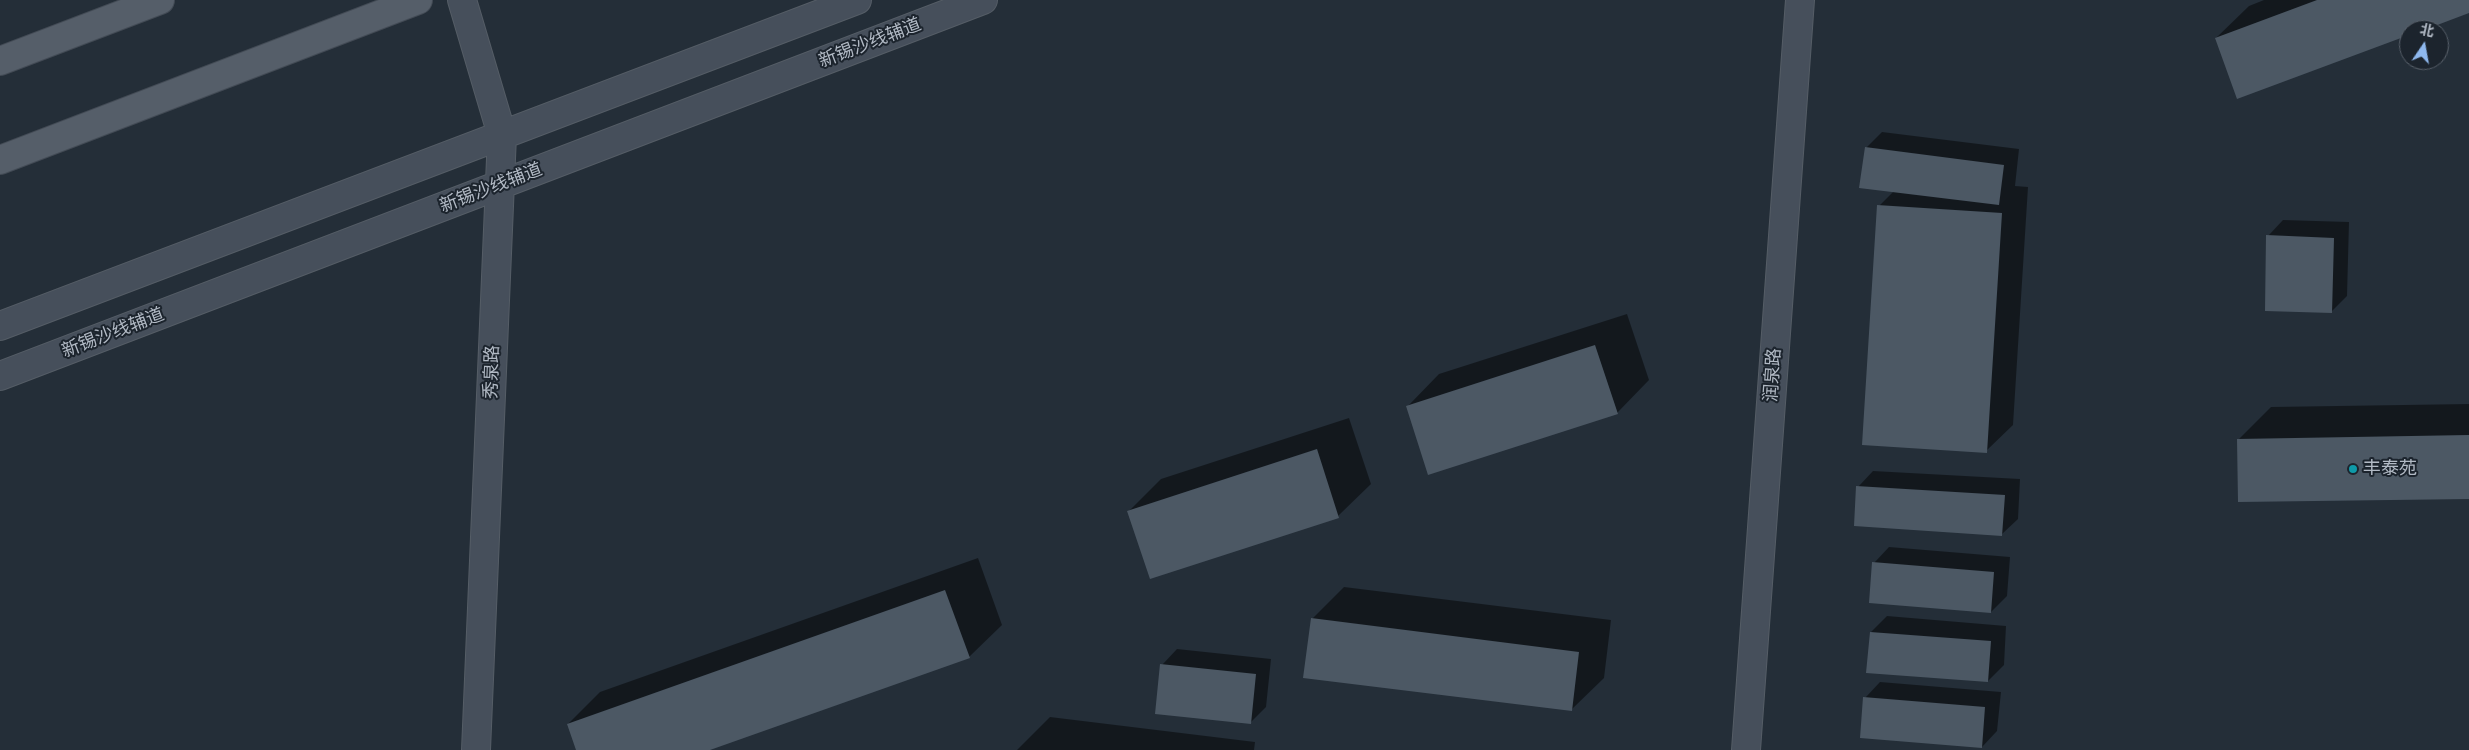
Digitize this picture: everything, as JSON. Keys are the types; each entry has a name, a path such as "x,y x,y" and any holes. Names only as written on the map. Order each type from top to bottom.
{"main road":[{"path":"0,61 160,0"},
{"path":"0,160 418,0"}],"street":[{"name":"秀泉路","path":"462,0 502,135 502,184 497,234 476,750"},
{"path":"0,326 857,0"},
{"name":"新锡沙线辅道","path":"0,376 983,0"},
{"name":"润泉路","path":"1746,750 1800,0"}],"building":[{"path":"2317,0 2469,0 2469,13 2449,21 2399,20 2399,39 2237,99 2215,38"},
{"path":"1865,147 2004,165 1999,205 1859,188"},
{"path":"1877,205 2002,213 1987,453 1862,445"},
{"path":"2266,235 2334,238 2332,313 2265,311"},
{"path":"1595,345 1618,414 1428,475 1406,406"},
{"name":"丰泰苑","path":"2469,435 2469,499 2238,502 2237,439"},
{"path":"1317,449 1339,518 1150,579 1127,511"},
{"path":"1856,486 2005,495 2002,536 1854,526"},
{"path":"1872,562 1994,572 1991,613 1869,603"},
{"path":"945,590 970,658 710,750 576,750 567,724"},
{"path":"1311,618 1579,652 1572,711 1303,678"},
{"path":"1870,632 1991,641 1988,682 1866,673"},
{"path":"1160,664 1256,674 1251,724 1155,714"},
{"path":"1863,697 1985,707 1982,748 1860,738"}],"place":[{"name":"丰泰苑","path":"2353,469"}]}
